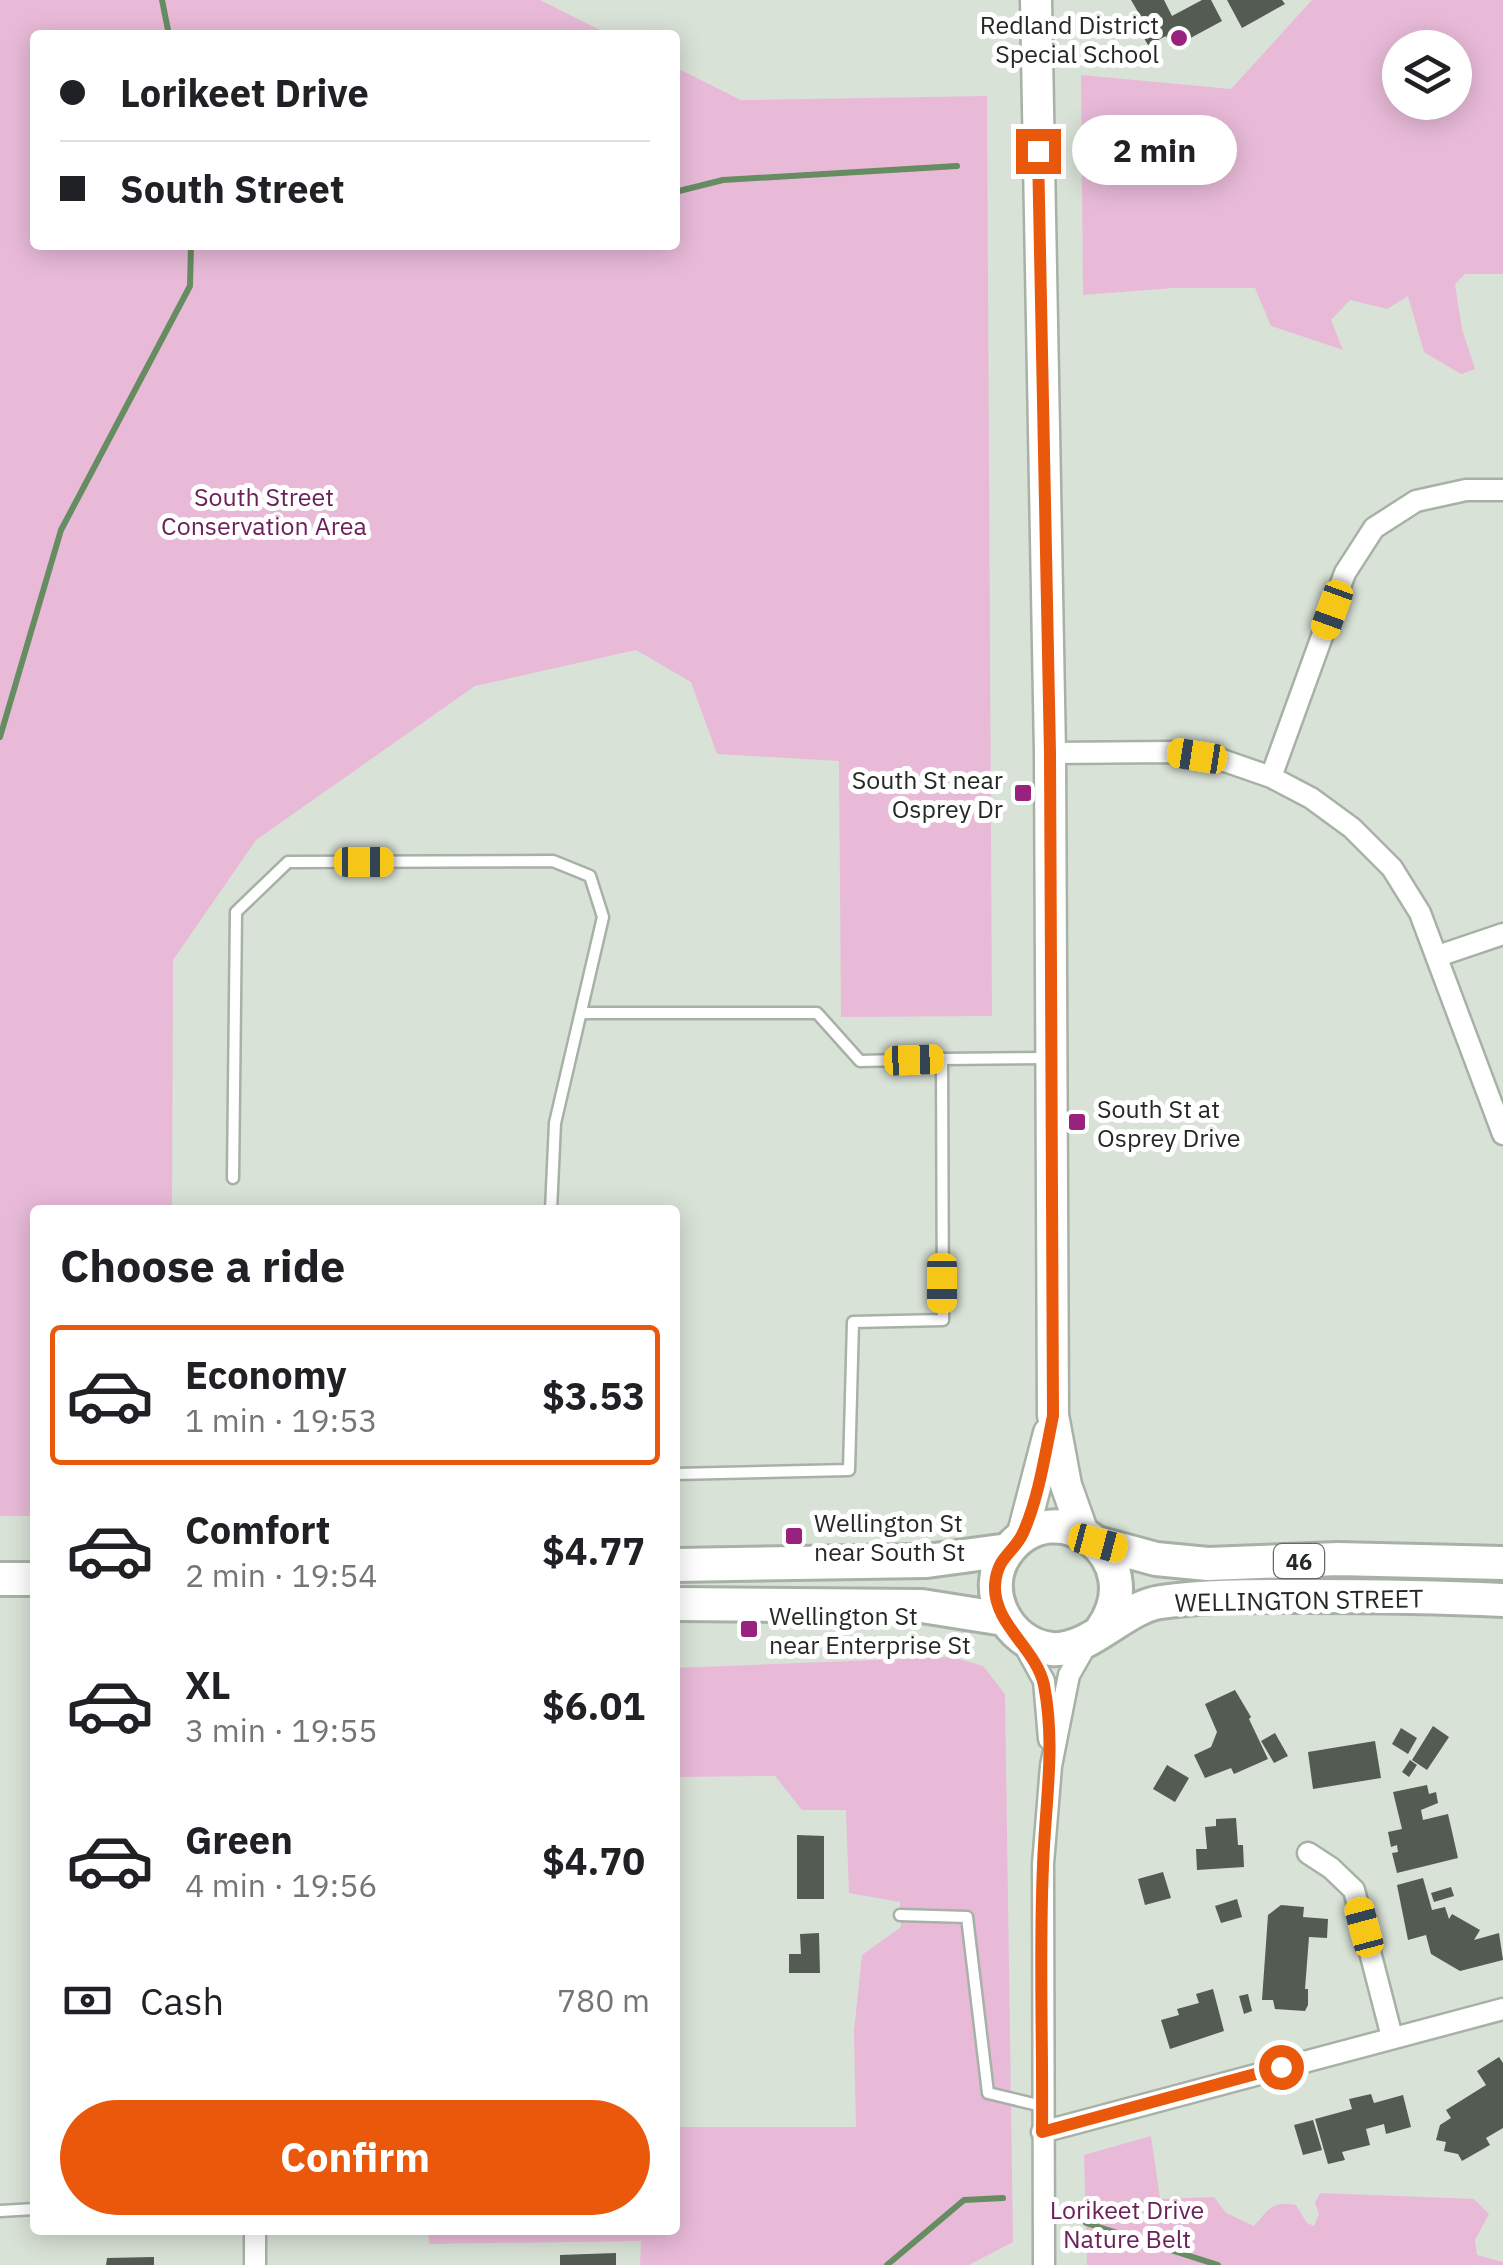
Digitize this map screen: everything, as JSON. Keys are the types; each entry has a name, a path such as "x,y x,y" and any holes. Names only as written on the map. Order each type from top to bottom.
{"main road":[{"name":"WELLINGTON STREET","path":"680,1565 927,1561 1015,1544 1041,1528 1062,1527 1156,1559 1208,1564 1338,1559 1503,1563"},
{"path":"1090,1538 1110,1560 1116,1580 1116,1598 1096,1634"},
{"path":"1012,1629 996,1599 995,1583 1015,1544"},
{"path":"0,1579 30,1579"},
{"name":"WELLINGTON STREET","path":"680,1604 922,1606 1012,1629 1050,1649 1071,1647 1155,1602 1210,1597 1503,1600"}],"street":[{"path":"1036,0 1050,753 1053,1416 1066,1484 1090,1538"},
{"path":"1271,777 1345,572 1374,528 1416,501 1466,490 1503,490"},
{"path":"1050,753 1172,752 1222,760 1271,777 1311,798 1352,828 1392,868 1420,913 1503,1134"},
{"path":"1438,956 1503,934"},
{"path":"1015,1544 1038,1485 1053,1416"},
{"path":"1012,1629 1044,1681 1052,1766"},
{"path":"1044,2265 1043,1864 1052,1766 1068,1675 1096,1634"},
{"path":"1308,1853 1354,1890 1392,2038"},
{"path":"1042,2132 1503,2009"},
{"path":"255,2235 255,2265"}],"lane":[{"path":"233,1178 236,912 288,862 553,861 590,876 603,917 556,1122 552,1205"},
{"path":"581,1012 817,1013 860,1061 1052,1058"},
{"path":"680,1474 849,1470 853,1322 943,1320 942,1059"},
{"path":"900,1915 967,1917 988,2093 1042,2106"},
{"path":"0,2210 30,2209"}],"green space":[{"name":"South Street Conservation Area","path":"0,0 540,0 600,30 30,30 30,250 680,250 680,70 741,100 987,96 992,1016 841,1017 839,761 717,754 691,682 636,650 475,686 256,840 173,960 172,1205 30,1205 30,1516 0,1516"},
{"path":"1312,0 1503,0 1503,274 1465,274 1455,284 1462,329 1475,369 1461,374 1424,352 1408,296 1387,309 1350,300 1331,320 1343,350 1271,326 1255,288 1173,288 1083,295 1081,75 1231,89"},
{"path":"953,1657 983,1666 1005,1694 1013,2242 969,2265 640,2265 641,2241 429,2244 428,2235 680,2235 680,2127 856,2127 854,2031 862,1955 901,1927 900,1902 849,1893 846,1810 802,1810 775,1776 680,1777 680,1668"},
{"name":"Lorikeet Drive Nature Belt","path":"1151,2136 1160,2199 1214,2197 1226,2213 1254,2226 1276,2205 1296,2205 1307,2223 1314,2226 1319,2214 1315,2203 1320,2193 1474,2199 1489,2214 1475,2240 1477,2255 1503,2265 1087,2265 1084,2155"}],"building":[{"path":"1131,0 1164,0 1172,16 1202,0 1211,0 1222,21 1172,48 1166,36 1148,45 1144,38 1151,34"},
{"path":"1227,0 1282,0 1285,4 1242,28"},
{"path":"1235,1690 1268,1759 1234,1774 1231,1768 1205,1778 1194,1755 1211,1747 1217,1732 1205,1704"},
{"path":"1433,1726 1449,1737 1427,1770 1412,1760"},
{"path":"1401,1728 1417,1738 1408,1754 1392,1744"},
{"path":"1275,1733 1288,1756 1274,1763 1261,1741"},
{"path":"1375,1741 1381,1778 1313,1789 1308,1752"},
{"path":"1410,1760 1417,1765 1409,1777 1402,1772"},
{"path":"1167,1765 1189,1778 1175,1802 1153,1789"},
{"path":"1427,1785 1429,1794 1436,1792 1438,1803 1421,1810 1423,1820 1448,1814 1458,1858 1397,1873 1392,1853 1398,1852 1397,1845 1391,1847 1388,1832 1402,1829 1393,1792"},
{"path":"1236,1818 1244,1867 1197,1870 1196,1849 1207,1849 1205,1827 1216,1826 1216,1819"},
{"path":"797,1835 824,1836 824,1899 797,1899"},
{"path":"1163,1872 1171,1898 1145,1905 1138,1879"},
{"path":"1423,1878 1432,1910 1445,1907 1449,1919 1452,1914 1480,1930 1474,1940 1499,1933 1503,1960 1460,1971 1431,1954 1426,1935 1408,1940 1397,1885"},
{"path":"1451,1887 1454,1896 1434,1902 1431,1893"},
{"path":"1237,1899 1242,1917 1221,1923 1215,1906"},
{"path":"1281,1905 1304,1907 1303,1917 1328,1919 1327,1938 1309,1937 1305,2011 1275,2009 1273,2000 1262,2000 1268,1915"},
{"path":"819,1933 820,1973 789,1973 789,1954 801,1954 800,1934"},
{"path":"1213,1989 1224,2031 1170,2049 1161,2020 1179,2015 1177,2009 1199,2003 1196,1994"},
{"path":"1248,1994 1252,2011 1244,2014 1239,1996"},
{"path":"1499,2057 1503,2063 1503,2128 1486,2138 1490,2145 1462,2161 1458,2154 1444,2151 1446,2142 1436,2140 1440,2125 1451,2118 1446,2110 1486,2085 1477,2071"},
{"path":"1371,2094 1374,2103 1403,2095 1411,2127 1386,2134 1384,2124 1366,2129 1370,2145 1342,2152 1345,2160 1328,2164 1315,2119 1352,2109 1349,2099"},
{"path":"1313,2120 1322,2150 1303,2155 1294,2125"},
{"path":"616,2253 616,2265 560,2265 560,2255"},
{"path":"154,2257 154,2265 106,2265 107,2258"}],"waterway":[{"path":"162,0 168,30"},
{"path":"680,191 723,180 957,166"},
{"path":"0,737 61,530 190,286 191,250"},
{"path":"887,2265 964,2200 1003,2198"},
{"path":"1086,2223 1218,2265"}],"place":[{"name":"Redland District Special School","path":"1179,38"},
{"name":"South St near Osprey Dr","path":"1023,793"},
{"name":"South St at Osprey Drive","path":"1077,1122"},
{"name":"Wellington St near South St","path":"794,1536"},
{"name":"Wellington St near Enterprise St","path":"749,1629"}],"route":[{"path":"1038,151 1050,753 1053,1416 1022,1537 1000,1562 995,1583 1004,1619 1021,1638 1044,1681 1052,1766 1043,1864 1042,2132 1281,2067"}]}
